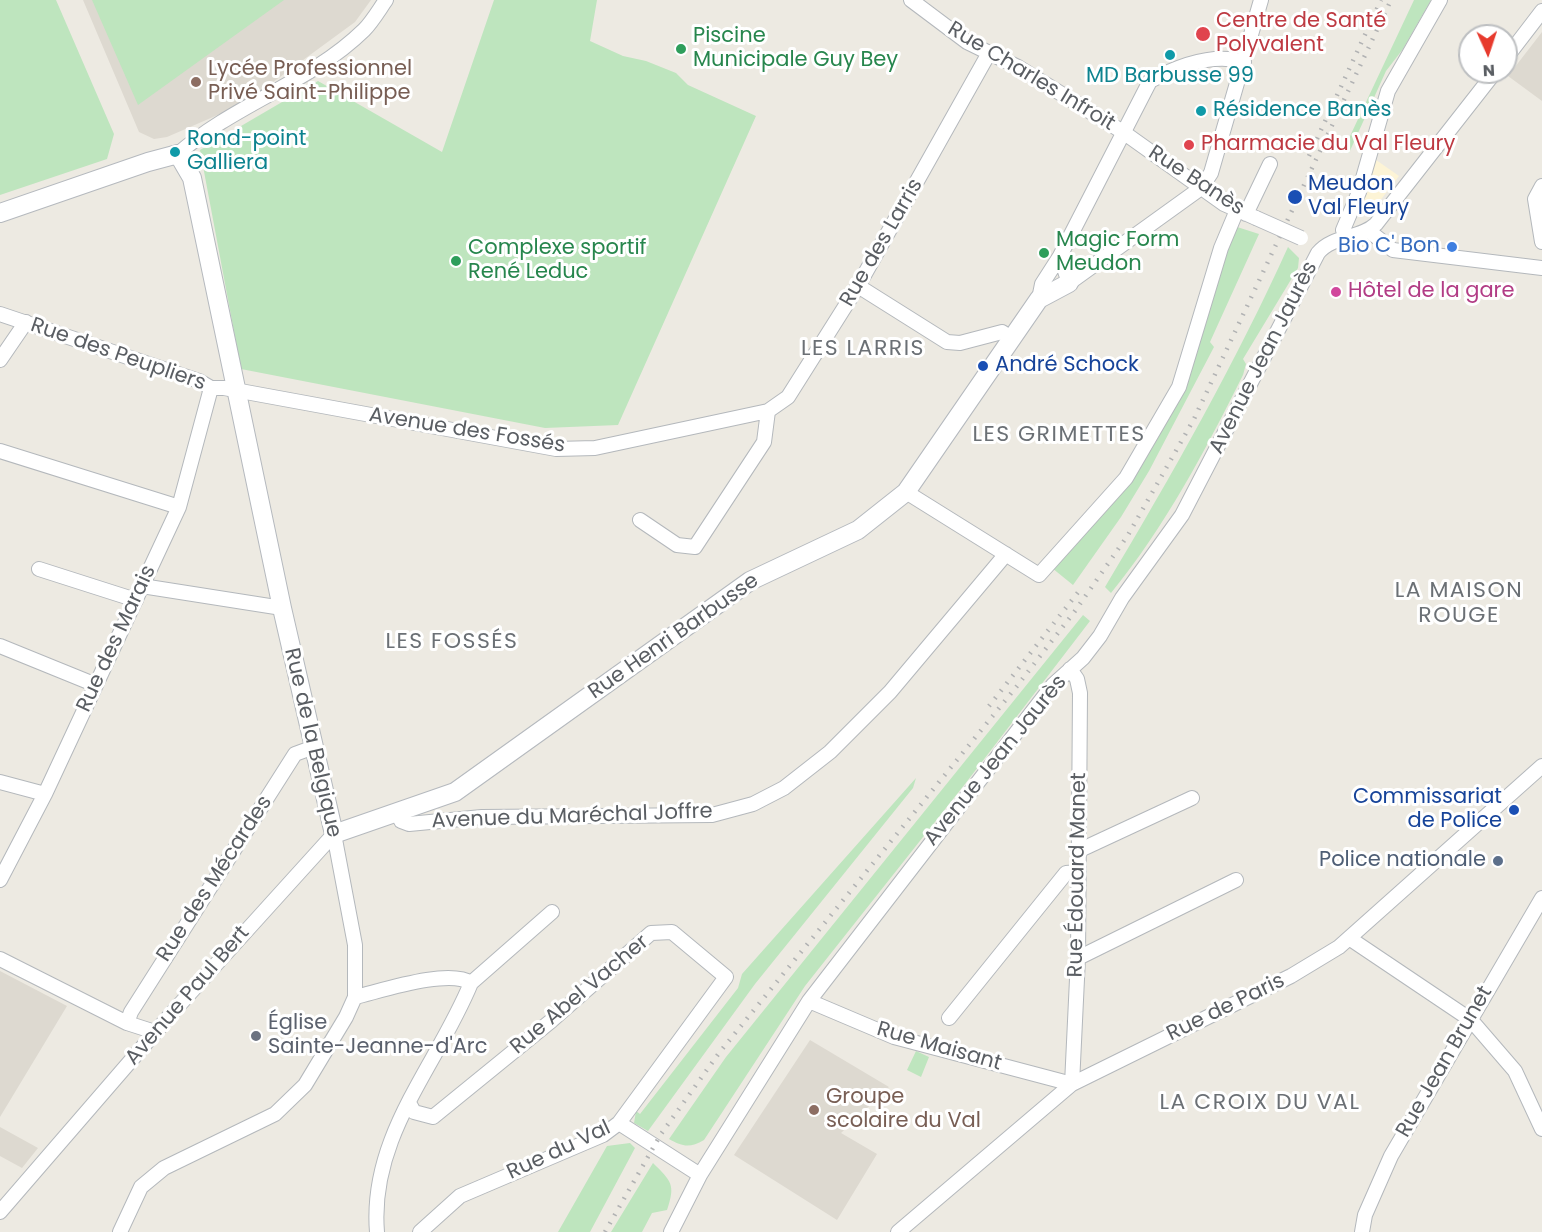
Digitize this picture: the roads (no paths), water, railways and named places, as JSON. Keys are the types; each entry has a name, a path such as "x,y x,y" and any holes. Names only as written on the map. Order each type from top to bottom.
{"street":[{"path":"0,213 148,162 178,154 201,134 307,74 364,30 386,0"},
{"name":"Rue Charles Infroit","path":"911,0 967,42 1018,67 1123,132"},
{"path":"1060,256 1069,284 1201,188 1211,173 1261,0"},
{"path":"1346,237 1343,230 1359,192 1388,91 1440,0"},
{"path":"1518,42 1542,11"},
{"name":"Rue des Larris","path":"768,411 788,397 858,286 989,54"},
{"name":"Rue Henri Barbusse","path":"398,812 455,792 750,581 858,530 906,492 1039,299 1042,284 1060,256 1150,81 1172,70 1216,58 1244,62"},
{"path":"1322,249 1346,237 1369,231 1485,84"},
{"name":"Rue Banès","path":"1123,132 1201,188 1246,214 1322,249"},
{"name":"Rue de la Belgique","path":"120,1232 141,1186 164,1168 275,1114 305,1085 346,1017 355,997 355,945 334,834 282,608 192,178 178,154"},
{"path":"906,492 1039,575 1126,478 1182,380 1221,248 1246,214 1270,164"},
{"path":"1542,186 1535,199 1542,242"},
{"path":"1369,231 1393,250 1542,268"},
{"name":"Avenue Jean Jaurès","path":"671,1232 700,1175 809,1001 1046,695 1100,636 1122,598 1182,515 1322,249"},
{"name":"Rue Henri Barbusse","path":"1039,299 1069,284"},
{"path":"858,286 947,342 960,343 1002,332 1011,338"},
{"name":"Rue des Peupliers","path":"0,314 199,381 211,388 224,388 236,392"},
{"path":"0,360 26,322"},
{"name":"Rue des Marais","path":"0,880 45,794 179,507 211,388"},
{"name":"Avenue des Fossés","path":"236,392 556,449 595,448 768,411"},
{"path":"640,520 677,545 695,547 764,442 768,411"},
{"path":"0,451 179,507"},
{"name":"Avenue du Maréchal Joffre","path":"398,812 401,822 410,824 482,816 712,815 753,804 784,788 830,752 890,692 1006,554"},
{"path":"39,569 136,600"},
{"path":"142,586 282,608"},
{"path":"0,646 96,685"},
{"name":"Rue Édouard Manet","path":"1070,669 1077,680 1080,693 1078,958 1072,1084"},
{"name":"Rue des Mécardes","path":"127,1023 131,1012 295,754 314,747"},
{"name":"Rue de Paris","path":"898,1232 1072,1084 1291,976 1349,938 1542,766"},
{"path":"0,782 45,794"},
{"path":"1078,851 1192,798"},
{"name":"Avenue Paul Bert","path":"0,1212 155,1032 334,834 398,812"},
{"path":"949,1018 1066,873 1078,872"},
{"path":"1078,958 1236,880"},
{"name":"Rue Jean Brunet","path":"1362,1232 1365,1215 1391,1156 1542,898"},
{"path":"377,1232 375,1212 379,1184 395,1126 471,983 552,912"},
{"name":"Rue Abel Vacher","path":"409,1103 414,1112 433,1117 551,1021 651,933 672,932 726,977 619,1123"},
{"path":"1349,938 1471,1020 1515,1071 1542,1129"},
{"path":"0,959 127,1023 155,1032"},
{"path":"355,997 441,978 465,979 471,983"},
{"name":"Rue Maisant","path":"809,1001 894,1037 1072,1084"},
{"name":"Rue du Val","path":"420,1232 460,1196 603,1135 619,1123 700,1175"}],"railway":[{"path":"1309,156 1381,0"},
{"path":"605,1232 661,1134 719,1053 1017,686 1075,611 1128,535 1194,419 1391,0"},
{"path":"989,706 1079,591"}],"place":[{"name":"Centre de Santé Polyvalent","path":"1203,34"},
{"name":"Piscine Municipale Guy Bey","path":"681,49"},
{"name":"MD Barbusse 99","path":"1170,55"},
{"name":"Lycée Professionnel Privé Saint-Philippe","path":"196,82"},
{"name":"Résidence Banès","path":"1201,111"},
{"name":"Pharmacie du Val Fleury","path":"1189,145"},
{"name":"Rond-point Galliera","path":"175,152"},
{"name":"Meudon Val Fleury","path":"1295,197"},
{"name":"Bio C' Bon","path":"1452,247"},
{"name":"Magic Form Meudon","path":"1044,253"},
{"name":"Complexe sportif René Leduc","path":"456,261"},
{"name":"Hôtel de la gare","path":"1336,292"},
{"name":"André Schock","path":"983,366"},
{"name":"Commissariat de Police","path":"1514,810"},
{"name":"Police nationale","path":"1498,861"},
{"name":"Église Sainte-Jeanne-d'Arc","path":"256,1036"},
{"name":"Groupe scolaire du Val","path":"814,1110"}],"district":[{"name":"LES LARRIS","path":"863,349"},
{"name":"LES GRIMETTES","path":"1059,435"},
{"name":"LA MAISON ROUGE","path":"1459,604"},
{"name":"LES FOSSÉS","path":"452,642"},
{"name":"LA CROIX DU VAL","path":"1260,1103"}]}
